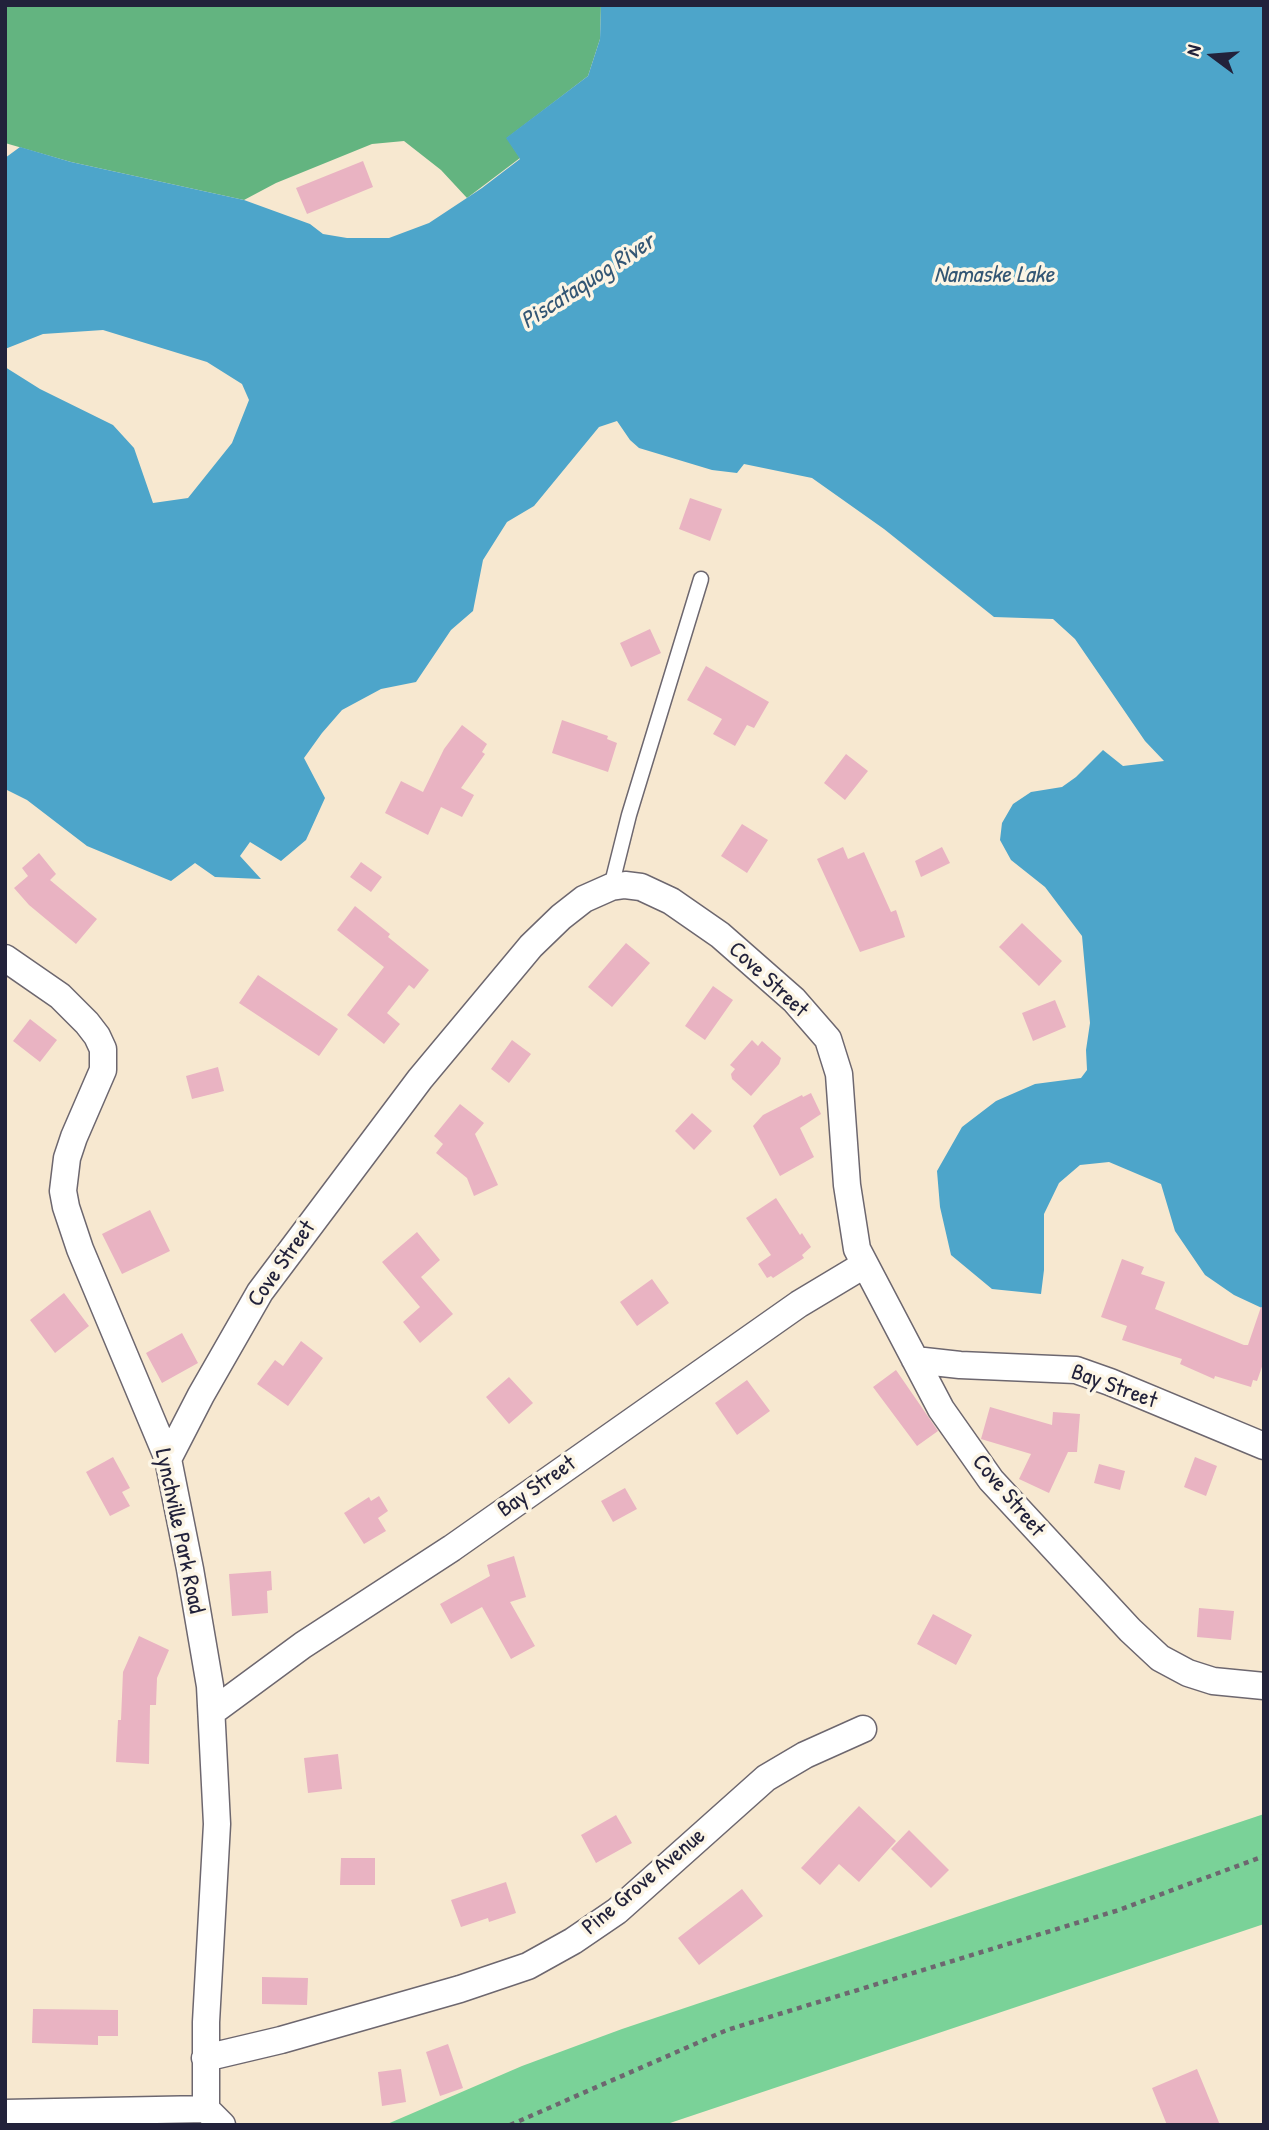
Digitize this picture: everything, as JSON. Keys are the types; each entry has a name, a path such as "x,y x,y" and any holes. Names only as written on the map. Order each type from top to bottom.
{"street":[{"name":"Cove Street","path":"168,1459 260,1292 391,1115 531,946 561,917 584,899 611,887 641,887 671,901 720,935 794,1000 828,1039 839,1073 846,1185 852,1230 864,1265 941,1409 991,1480 1130,1630 1160,1657 1188,1673 1213,1681 1264,1686"},
{"name":"Lynchville Park Road","path":"5,958 60,996 87,1023 103,1049 104,1061 100,1079 67,1158 63,1191 80,1248 168,1459 190,1570 212,1712 217,1824 205,2058 214,2117"},
{"name":"Bay Street","path":"212,1712 303,1644 452,1548 799,1304 864,1265"},
{"name":"Bay Street","path":"915,1360 960,1365 1057,1367 1076,1370 1264,1446"},
{"name":"Pine Grove Avenue","path":"205,2058 281,2040 460,1989 528,1966 573,1941 617,1911 766,1778 805,1755 863,1729"},
{"path":"5,2113 214,2117"}],"lane":[{"path":"611,887 629,815 701,579"}],"path":[{"path":"510,2125 727,2030 1119,1910 1264,1856"}],"green space":[{"path":"5,5 601,5 600,39 588,76 507,138 520,158 467,198 441,170 404,141 372,144 276,183 244,200 71,162 5,143"},
{"path":"1264,1814 1264,1924 664,2125 385,2125 522,2066 622,2029"}],"water":[{"name":"Namaske Lake","path":"601,5 1264,5 1264,1309 1234,1295 1205,1275 1175,1231 1161,1184 1109,1162 1080,1165 1059,1183 1044,1214 1041,1294 992,1289 951,1255 940,1207 937,1171 962,1127 996,1101 1035,1084 1081,1078 1087,1070 1086,1050 1090,1023 1082,936 1045,887 1011,860 1000,840 1002,823 1013,804 1031,792 1062,787 1103,750 1123,766 1164,761 1145,741 1075,639 1053,619 994,617 884,529 812,478 744,464 737,473 712,470 639,448 617,421 599,427 534,506 507,522 483,560 473,611 451,630 416,682 381,689 342,710 322,733 304,758 325,798 306,840 281,861 250,842 240,856 261,879 215,877 195,863 171,881 87,846 27,800 5,789 5,367 40,389 113,425 134,448 153,503 188,498 232,443 249,400 242,384 207,362 103,330 43,334 5,349 5,158 20,147 71,162 244,200 310,224 323,234 347,238 389,238 429,223 520,159 506,138 588,76 600,39"}],"building":[{"path":"363,161 373,187 307,214 296,188"},
{"path":"690,498 722,509 710,541 679,529"},
{"path":"650,629 661,653 631,667 620,643"},
{"path":"706,666 769,702 754,728 747,725 735,746 713,734 722,719 687,700"},
{"path":"562,720 608,736 607,739 617,743 608,772 552,753"},
{"path":"462,725 487,744 482,752 485,754 461,788 474,795 462,817 441,807 428,835 385,813 401,781 423,792 444,749"},
{"path":"846,754 868,771 845,800 824,783"},
{"path":"742,824 768,840 747,873 721,856"},
{"path":"843,847 848,859 864,852 891,912 896,910 905,937 860,952 817,859"},
{"path":"942,847 950,863 921,877 915,861"},
{"path":"39,853 56,874 50,880 97,919 76,944 29,905 14,888 28,876 22,868"},
{"path":"361,862 382,877 371,892 350,877"},
{"path":"355,906 429,970 414,989 409,985 387,1013 400,1024 384,1044 347,1015 384,967 337,930"},
{"path":"1022,923 1062,961 1039,986 999,947"},
{"path":"626,943 650,963 612,1007 588,987"},
{"path":"258,975 338,1029 319,1056 239,1003"},
{"path":"713,986 733,1000 705,1040 685,1026"},
{"path":"1055,1000 1066,1027 1033,1041 1022,1013"},
{"path":"30,1019 57,1040 40,1062 13,1041"},
{"path":"512,1040 531,1054 509,1083 491,1069"},
{"path":"752,1040 758,1046 762,1041 781,1058 779,1064 751,1096 732,1079 731,1074 735,1069 730,1065"},
{"path":"218,1067 224,1091 192,1099 186,1076"},
{"path":"811,1093 821,1114 800,1128 814,1157 780,1176 753,1126 763,1115"},
{"path":"460,1104 484,1123 475,1134 498,1185 474,1196 467,1178 436,1153 443,1144 434,1136"},
{"path":"692,1113 712,1131 694,1150 675,1131"},
{"path":"776,1198 811,1247 802,1255 804,1258 773,1278 767,1278 758,1264 771,1255 746,1218"},
{"path":"150,1210 170,1251 122,1274 102,1234"},
{"path":"417,1232 440,1260 421,1277 453,1314 420,1343 403,1322 420,1307 382,1262"},
{"path":"1122,1259 1144,1267 1141,1274 1165,1282 1155,1309 1244,1345 1248,1345 1261,1307 1264,1308 1264,1361 1257,1381 1253,1380 1251,1387 1215,1376 1214,1379 1180,1364 1182,1359 1122,1340 1127,1326 1101,1317"},
{"path":"652,1279 669,1303 637,1326 620,1302"},
{"path":"64,1293 89,1326 55,1353 30,1320"},
{"path":"182,1333 198,1363 162,1383 146,1353"},
{"path":"301,1341 323,1358 288,1406 257,1384 275,1360 283,1366"},
{"path":"896,1370 938,1431 917,1446 873,1387"},
{"path":"509,1377 533,1403 509,1424 486,1397"},
{"path":"747,1380 770,1411 737,1435 715,1403"},
{"path":"990,1407 1052,1425 1053,1412 1080,1414 1077,1452 1068,1452 1049,1493 1019,1479 1031,1454 981,1439"},
{"path":"113,1457 130,1488 122,1492 130,1506 110,1516 86,1472"},
{"path":"1195,1457 1217,1466 1206,1496 1184,1487"},
{"path":"1099,1464 1125,1471 1120,1490 1094,1483"},
{"path":"625,1488 637,1509 613,1522 601,1501"},
{"path":"379,1496 388,1511 378,1518 386,1531 364,1544 344,1513 369,1497 371,1501"},
{"path":"514,1556 526,1597 510,1602 535,1646 511,1659 482,1607 451,1624 440,1604 490,1576 487,1565"},
{"path":"271,1571 272,1590 267,1591 268,1613 232,1616 229,1574"},
{"path":"1199,1608 1234,1611 1231,1640 1197,1637"},
{"path":"933,1614 972,1635 956,1665 917,1644"},
{"path":"139,1636 169,1650 157,1678 156,1705 150,1705 149,1764 116,1762 123,1672"},
{"path":"338,1754 342,1789 308,1793 304,1758"},
{"path":"859,1806 896,1841 859,1882 839,1864 820,1885 801,1868"},
{"path":"616,1815 632,1843 596,1863 581,1835"},
{"path":"909,1830 949,1870 931,1888 891,1849"},
{"path":"341,1858 375,1858 375,1885 340,1885"},
{"path":"506,1882 516,1913 461,1927 451,1900"},
{"path":"742,1889 763,1916 699,1965 678,1938"},
{"path":"262,1977 308,1978 307,2005 262,2004"},
{"path":"33,2009 118,2010 118,2036 98,2036 98,2045 32,2043"},
{"path":"448,2044 463,2088 440,2096 426,2052"},
{"path":"401,2069 406,2102 382,2106 378,2072"},
{"path":"1197,2069 1220,2125 1167,2125 1152,2088"}],"water label":[{"name":"Piscataquog River","path":"588,282"}]}
